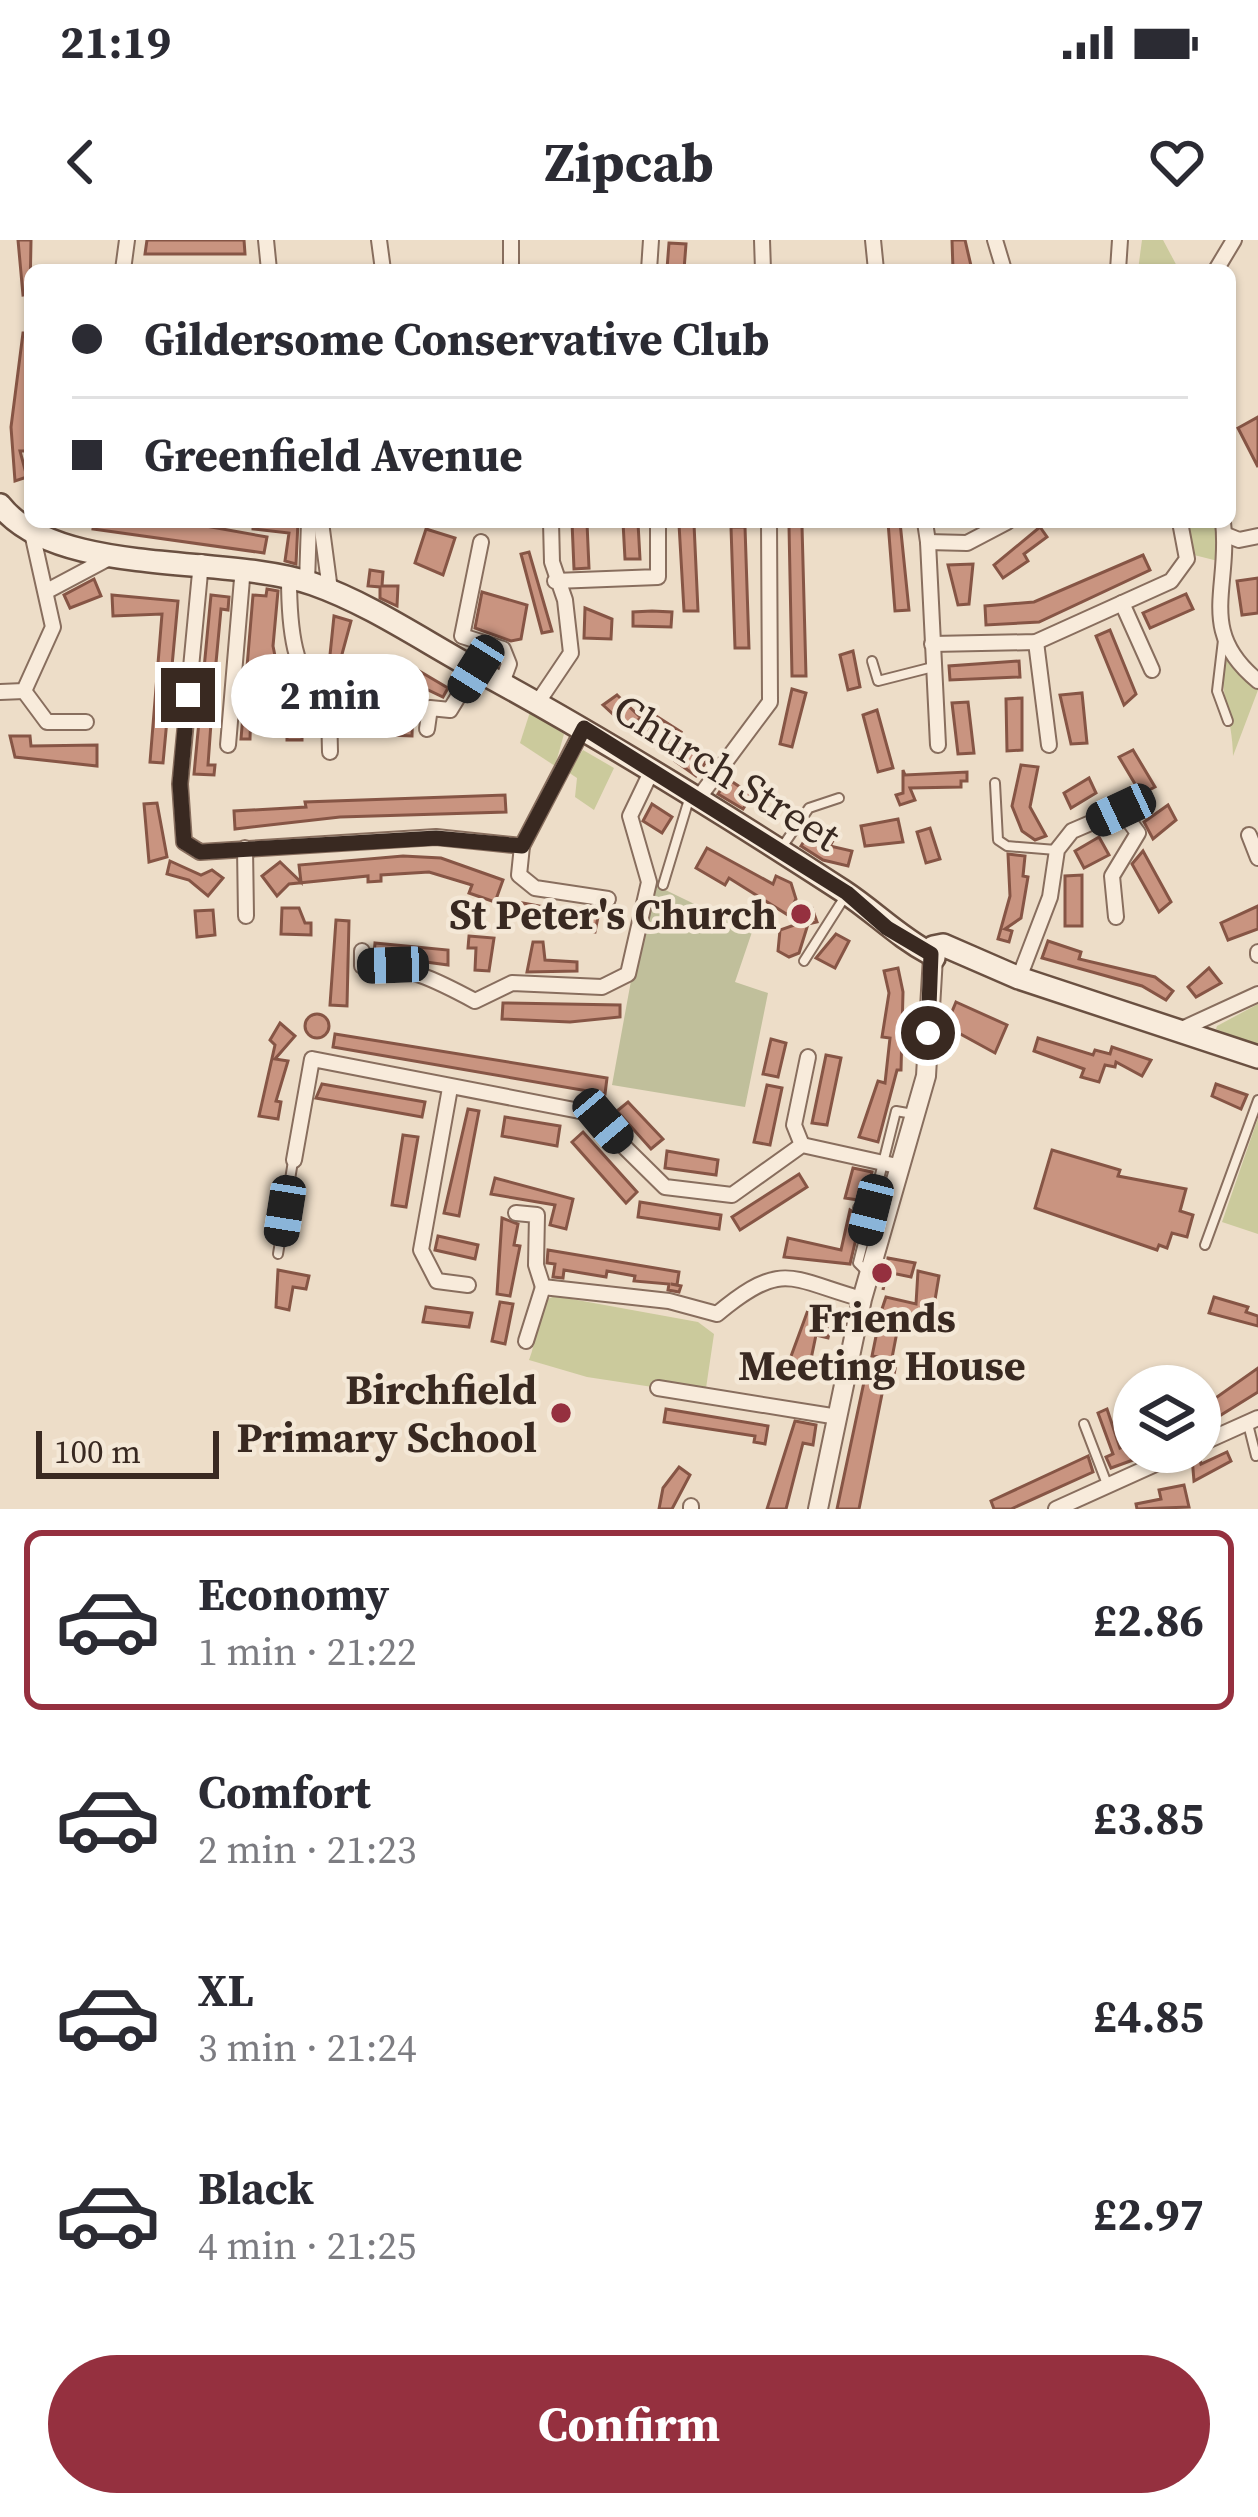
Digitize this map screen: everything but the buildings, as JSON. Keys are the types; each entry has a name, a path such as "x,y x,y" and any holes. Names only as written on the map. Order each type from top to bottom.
{"main road":[{"path":"0,505 24,525"},
{"path":"27,528 32,532"},
{"name":"Church Street","path":"32,532 69,547 254,569 330,590 584,728 847,893 893,932 939,953"},
{"path":"939,953 972,968 982,963 1184,1028 1258,1058"}],"street":[{"path":"308,528 292,639 310,692 329,709 330,752"},
{"path":"322,528 330,590"},
{"path":"538,702 571,652 565,600 555,581 551,528"},
{"path":"555,581 658,577 658,528"},
{"path":"694,797 770,702 770,528"},
{"path":"926,528 938,746"},
{"path":"928,542 967,543 996,528"},
{"path":"932,644 1036,642 1121,604 1184,570 1180,528"},
{"path":"1224,528 1239,540 1258,536"},
{"path":"1224,528 1218,615 1223,638 1237,664 1258,681"},
{"path":"25,691 53,627 32,532"},
{"path":"481,542 462,636 503,650 509,664 502,683"},
{"path":"47,591 115,554"},
{"path":"201,562 180,784 184,842 200,852 436,838 522,846"},
{"path":"227,745 254,569"},
{"path":"1121,604 1152,670"},
{"path":"1036,642 1049,745"},
{"path":"427,729 430,708 451,718 476,669"},
{"path":"0,692 25,691"},
{"path":"25,691 47,722 86,722"},
{"path":"584,728 522,846 519,874 535,888 608,899"},
{"path":"362,966 393,965 423,973 475,1001 512,983 602,987 628,974 649,882 630,815 652,770"},
{"path":"1019,978 1050,897 1058,850 1072,831 1121,810 1138,833 1112,876 1116,917"},
{"path":"1249,835 1258,858"},
{"path":"245,848 246,916"},
{"path":"818,1509 878,1211 890,1164 926,1076 930,989 939,953"},
{"path":"1184,1028 1258,994"},
{"path":"802,1144 794,1126 808,1057"},
{"path":"294,1160 311,1060 590,1113 651,1179 665,1187 732,1195 802,1144 890,1164"},
{"path":"450,1088 421,1250 437,1281 468,1285"},
{"path":"515,1213 537,1215 536,1265 543,1287 526,1341"},
{"path":"543,1287 669,1301 717,1314 745,1291 778,1276 804,1276 862,1299"},
{"path":"658,1388 838,1418"},
{"path":"1221,1434 1253,1420"},
{"path":"1056,1509 1082,1503 1136,1473"}],"lane":[{"path":"1223,638 1217,691 1228,721"},
{"path":"872,661 878,681 933,667"},
{"path":"995,784 998,840 1006,846 1058,850"},
{"path":"663,885 694,797"},
{"path":"779,852 809,808 839,798"},
{"path":"804,961 847,893"},
{"path":"1205,1245 1258,1100"},
{"path":"278,1254 294,1160"},
{"path":"858,1208 878,1211"},
{"path":"1253,1420 1256,1456"},
{"path":"1084,1424 1108,1486"}],"green space":[{"path":"1142,240 1163,240 1176,264 1139,264"},
{"path":"1189,528 1219,528 1218,561 1194,555"},
{"path":"1225,650 1258,690 1233,756 1223,678"},
{"path":"530,712 564,734 555,766 520,743"},
{"path":"583,750 614,768 594,810 575,797 577,778 568,772"},
{"path":"649,882 752,932 735,982 768,993 745,1107 612,1085"},
{"path":"1258,1004 1258,1046 1216,1029 1217,1026"},
{"path":"1258,1118 1258,1234 1222,1222"},
{"path":"555,1296 698,1322 714,1334 705,1395 587,1377 529,1360 545,1300"}],"place":[{"name":"St Peter's Church","path":"801,914"},
{"name":"Friends Meeting House","path":"882,1273"},
{"name":"Birchfield Primary School","path":"561,1413"}],"route":[{"path":"188,695 180,818 184,842 200,852 436,838 522,846 584,728 847,893 887,928 931,954 928,1033"}]}
